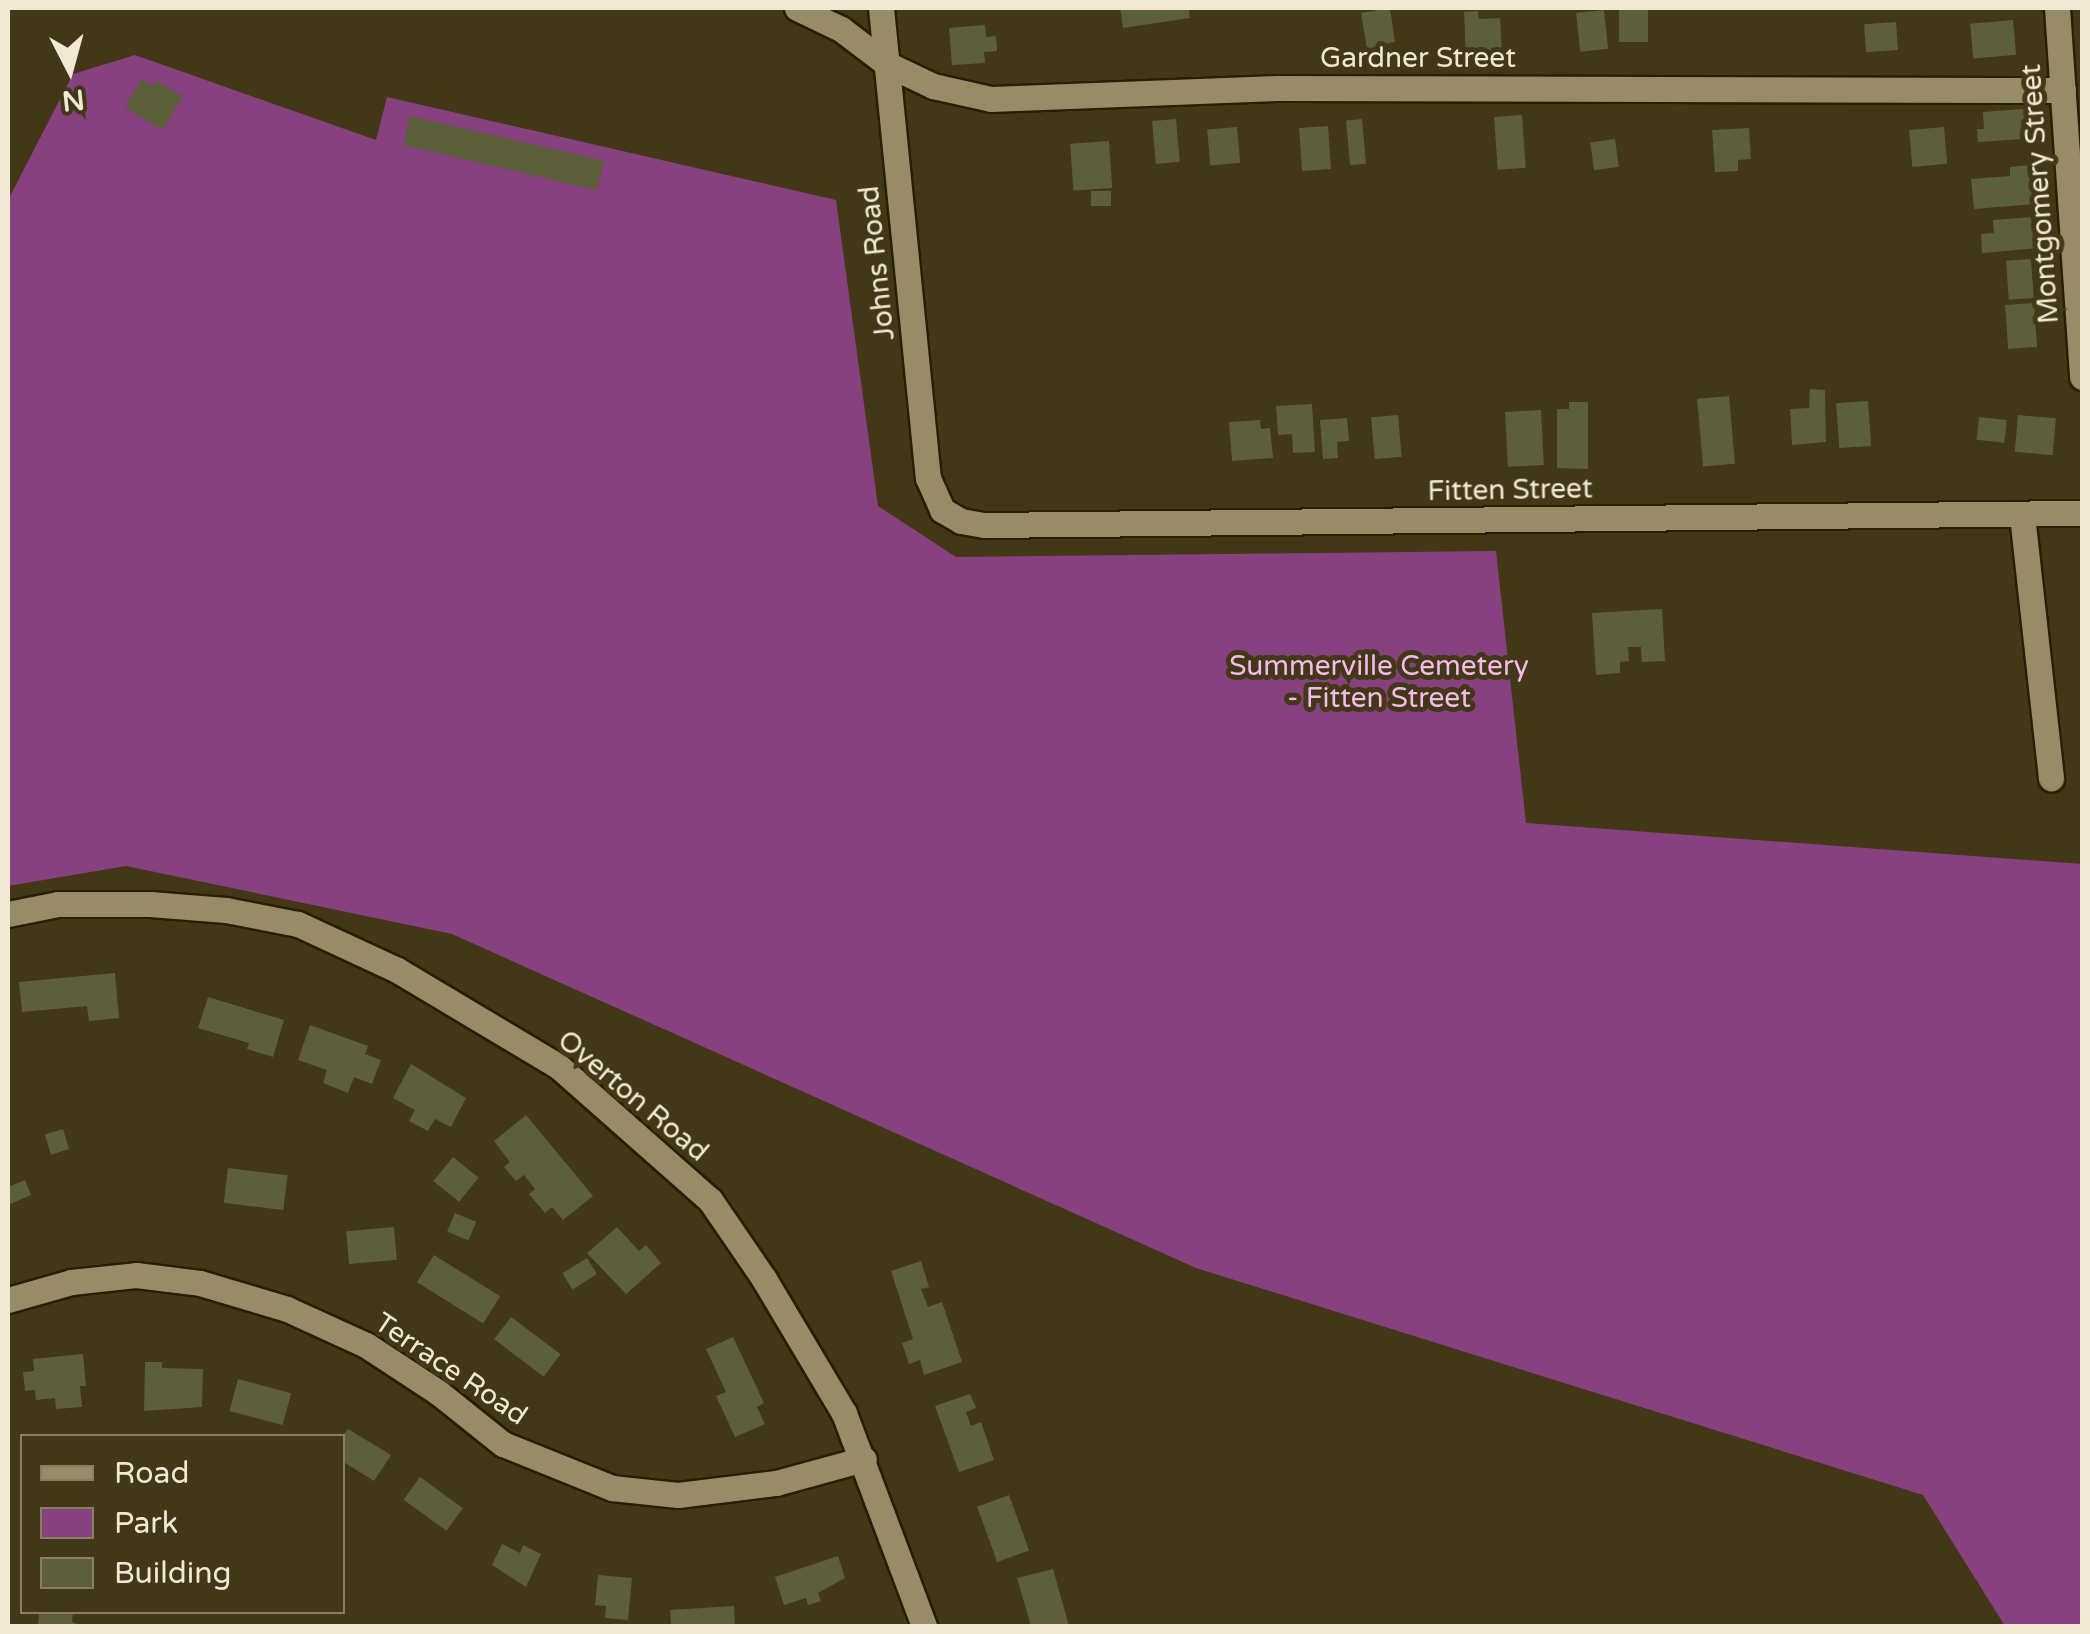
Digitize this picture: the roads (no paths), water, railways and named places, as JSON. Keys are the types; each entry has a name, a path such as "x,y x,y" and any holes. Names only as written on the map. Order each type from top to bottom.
{"street":[{"name":"Gardner Street","path":"798,8 841,29 888,64 933,86 990,100 1277,88 2063,90"},
{"name":"Johns Road","path":"882,8 928,478 942,510"},
{"name":"Montgomery Street","path":"2057,8 2082,377"},
{"name":"Fitten Street","path":"942,510 961,522 984,525 2082,513"},
{"path":"2022,515 2051,778"},
{"name":"Overton Road","path":"8,914 58,904 150,904 226,910 298,924 397,970 558,1066 710,1200 817,1362 864,1459 924,1626"},
{"name":"Terrace Road","path":"8,1300 71,1282 136,1275 200,1282 270,1304 366,1345 440,1393 503,1444 612,1488 678,1496 776,1483 864,1459"}],"park label":[{"name":"Summerville Cemetery - Fitten Street","path":"1379,682"}]}
